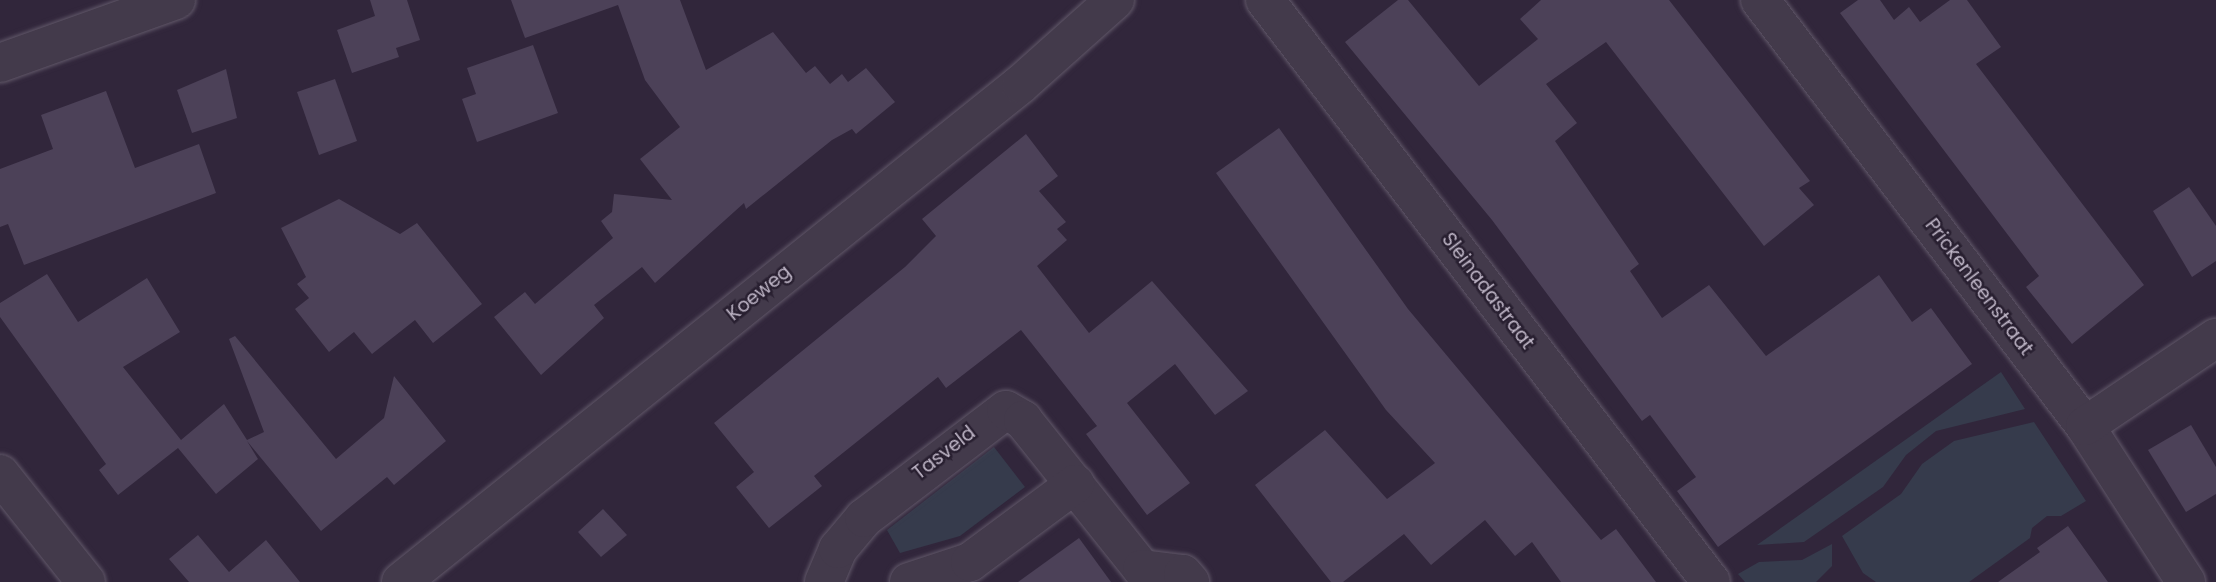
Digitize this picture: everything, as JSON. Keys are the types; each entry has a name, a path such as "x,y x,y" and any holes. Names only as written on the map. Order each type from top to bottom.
{"street":[{"path":"0,64 176,0"},
{"name":"Koeweg","path":"401,582 1020,84 1115,0"},
{"name":"Sleinadastraat","path":"1265,0 1711,582"},
{"name":"Prickenleenstraat","path":"1760,0 2085,426 2186,582"},
{"path":"2085,426 2216,338"},
{"name":"Tasveld","path":"824,582 838,549 864,517 1001,412 1023,419 1142,569 1183,573 1190,582"},
{"path":"0,474 86,582"},
{"path":"909,582 970,562 1075,484"}],"shaded area":[{"path":"2001,372 2025,409 1936,431 1906,455 1883,487 1804,542 1757,545"},
{"path":"2034,422 2086,501 2061,516 2047,516 2032,528 2030,538 1969,582 1876,582 1863,573 1842,536 1901,494 1922,464 1954,441"},
{"path":"994,447 1025,487 960,536 900,553 887,530"},
{"path":"1832,544 1832,566 1816,582 1745,582 1738,574 1759,562 1802,560"}],"building":[{"path":"370,0 407,0 420,40 396,48 399,57 352,73 337,30 375,16"},
{"path":"511,0 680,0 706,70 773,32 806,73 815,66 830,84 842,74 848,82 866,68 895,102 856,134 852,129 832,140 746,209 744,203 655,283 642,267 594,305 604,318 541,375 494,317 525,292 535,304 613,238 601,221 612,212 614,194 672,200 640,159 680,127 645,80 618,5 525,38"},
{"path":"1398,0 1408,0 1479,86 1538,39 1520,19 1541,0 1669,0 1810,181 1799,188 1814,205 1764,246 1606,42 1546,84 1577,123 1555,141 1639,264 1630,271 1662,318 1709,285 1766,356 1879,275 1912,322 1931,308 1972,364 1718,547 1677,491 1696,477 1650,415 1642,421 1492,220 1345,42"},
{"path":"1858,0 1880,0 1894,20 1909,7 1920,22 1950,0 1967,0 2001,47 1976,64 2144,285 2072,344 2026,287 2039,276 1840,13"},
{"path":"533,45 558,113 477,142 462,99 476,94 467,68"},
{"path":"226,69 237,118 192,133 177,90"},
{"path":"335,79 357,141 319,155 297,92"},
{"path":"106,91 135,168 199,144 216,193 24,265 8,224 0,227 0,169 53,149 41,115"},
{"path":"1279,128 1408,309 1601,540 1616,529 1656,582 1561,582 1532,542 1515,556 1485,520 1431,565 1404,534 1343,582 1331,582 1255,485 1325,430 1387,499 1435,463 1386,410 1216,173"},
{"path":"1026,134 1058,176 1039,191 1066,222 1057,229 1067,240 1037,266 1089,333 1152,281 1248,391 1215,415 1175,364 1127,403 1190,483 1147,515 1086,434 1097,426 1021,330 946,388 938,377 814,476 822,486 769,528 736,487 754,472 714,423 905,267 936,236 922,219"},
{"path":"2189,187 2216,226 2216,261 2192,277 2153,211"},
{"path":"339,199 400,234 417,223 482,304 433,343 415,320 372,354 354,332 329,352 295,309 309,298 297,284 306,277 281,228"},
{"path":"47,274 78,322 147,278 180,332 123,367 181,440 224,404 247,440 264,432 229,339 235,336 336,459 384,418 394,376 446,441 394,485 387,477 321,531 247,441 258,459 216,494 178,448 118,495 99,470 106,464 0,317 0,303"},
{"path":"2191,425 2216,467 2216,494 2186,512 2148,450"},
{"path":"603,509 627,535 601,557 578,532"},
{"path":"2068,526 2108,582 1998,582 2040,552 2037,548"},
{"path":"198,535 229,572 266,540 300,582 189,582 169,559"},
{"path":"1079,538 1111,582 1018,582"}]}
